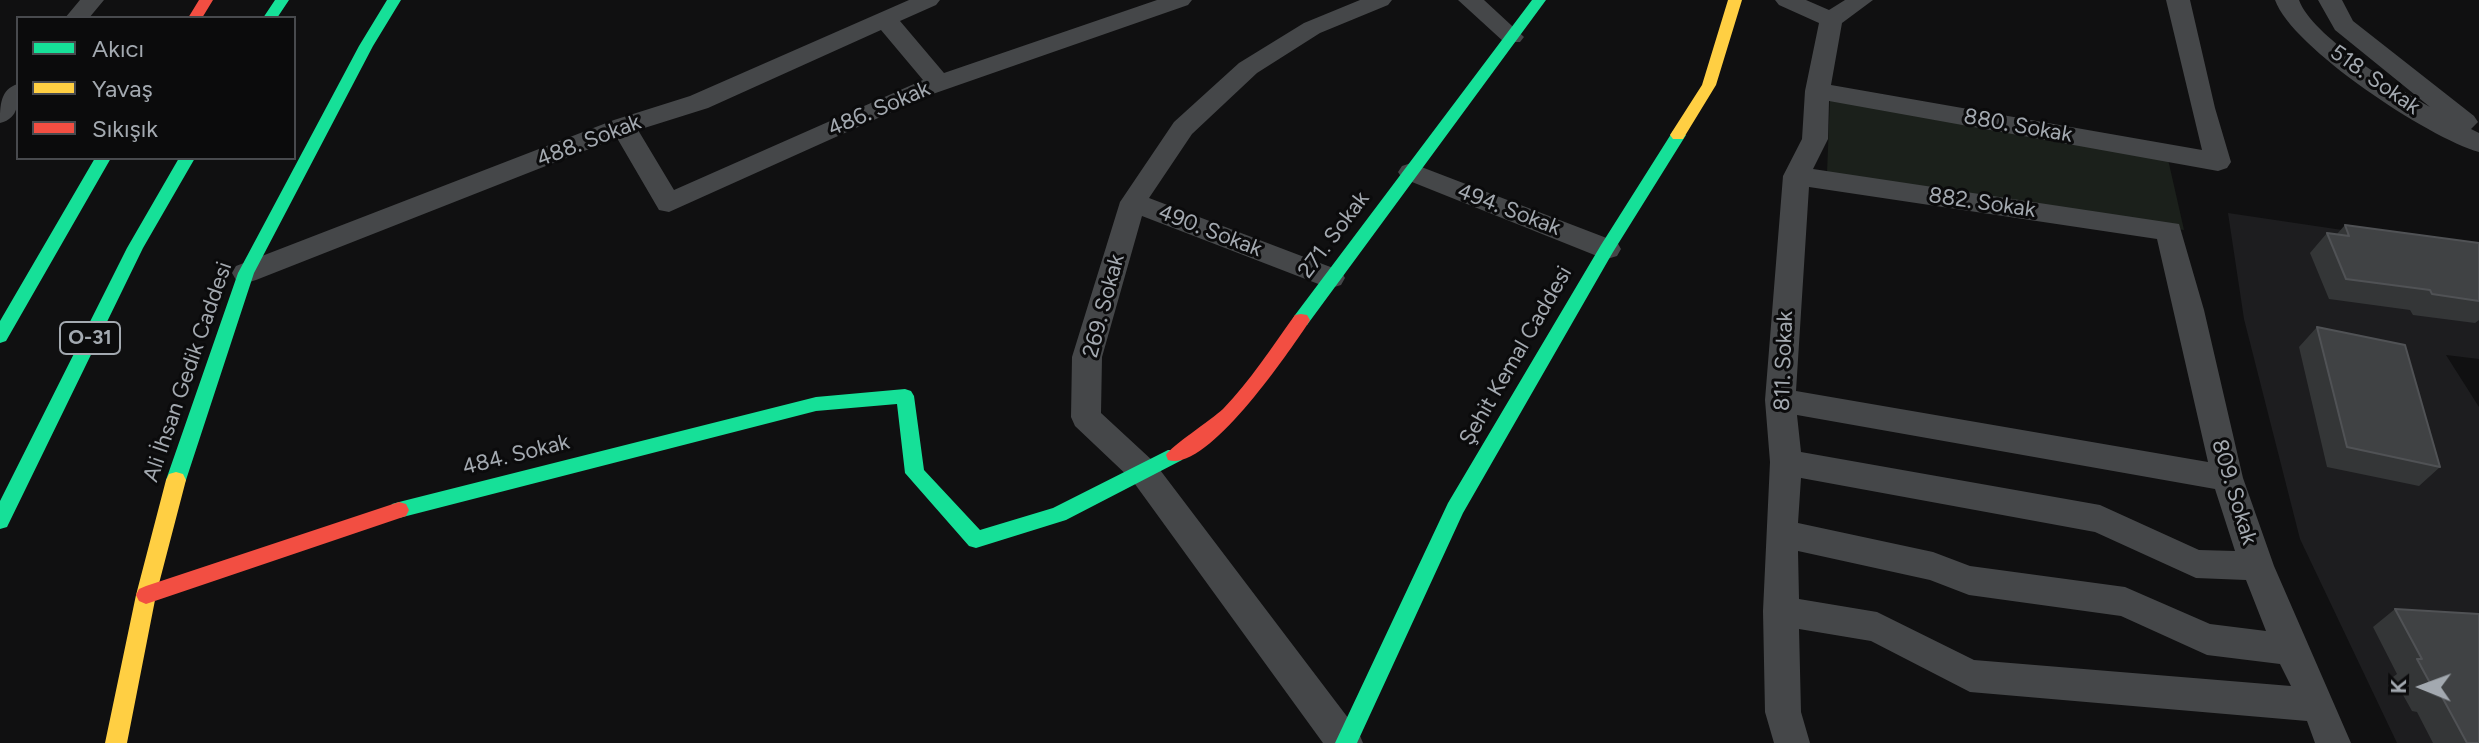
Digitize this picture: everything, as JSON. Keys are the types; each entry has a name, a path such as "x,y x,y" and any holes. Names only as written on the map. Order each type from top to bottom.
{"main road":[{"name":"Ali İhsan Gedik Caddesi","path":"116,743 146,595 172,492 246,273 366,46 394,0"},
{"name":"271. Sokak","path":"976,540 1059,514 1196,444 1245,399 1331,278 1539,0"},
{"name":"Şehit Kemal Caddesi","path":"1346,743 1455,509 1607,249 1709,85 1735,0"},
{"path":"0,336 102,160"},
{"name":"O-31","path":"0,521 135,248 186,160"},
{"name":"484. Sokak","path":"146,595 428,500 816,404 905,396 915,473 976,540"}],"street":[{"path":"79,16 92,0"},
{"name":"488. Sokak","path":"246,273 623,126 699,102 928,0"},
{"name":"486. Sokak","path":"623,126 669,203 939,83 1180,0"},
{"name":"269. Sokak","path":"1346,743 1143,471 1086,417 1087,357 1133,202 1183,128 1248,68 1312,28 1380,0"},
{"path":"1470,0 1512,37"},
{"path":"1787,0 1831,20 1861,0"},
{"name":"880. Sokak","path":"1817,91 2218,162 2202,108 2178,0"},
{"name":"518. Sokak","path":"2287,0 2292,14 2371,82 2448,129 2479,143"},
{"path":"2330,0 2343,25 2479,133"},
{"path":"885,19 939,83"},
{"name":"811. Sokak","path":"1792,743 1783,712 1780,611 1786,462 1780,400 1796,176 1815,139 1817,91 1831,20"},
{"path":"0,115 16,95"},
{"name":"494. Sokak","path":"1411,172 1607,249"},
{"name":"882. Sokak","path":"1796,176 2169,231"},
{"name":"490. Sokak","path":"1133,202 1331,278"},
{"name":"809. Sokak","path":"2169,231 2227,478 2257,566 2333,743"},
{"path":"1780,400 2227,478"},
{"path":"1786,462 2100,519 2196,564 2257,566"},
{"path":"1781,533 1933,566 1969,580 2125,602 2207,639 2291,650"},
{"path":"1780,611 1877,627 1970,676 2319,705"}],"shaded area":[{"path":"1830,99 2167,155 2184,230 1827,174"},
{"path":"2228,213 2470,249 2479,265 2479,359 2446,355 2479,407 2479,743 2397,743 2300,539 2244,319"}],"building":[{"path":"2345,225 2479,243 2479,301 2432,294 2430,290 2346,279 2327,233 2349,236"},
{"path":"2317,327 2405,345 2440,467 2347,447"},
{"path":"2395,609 2479,614 2479,743 2467,743 2441,695 2436,694 2417,659 2422,659"}],"traffic: fast":[{"path":"271,16 282,0"},
{"path":"176,480 246,273 366,46 394,0"},
{"path":"1301,320 1539,0"},
{"path":"1346,743 1455,509 1607,249 1678,135"},
{"path":"0,336 102,160"},
{"path":"0,521 135,248 186,160"},
{"path":"399,510 816,404 905,396 915,473 976,540 1059,514 1175,455"}],"traffic: slow":[{"path":"1678,135 1709,85 1735,0"},
{"path":"116,743 146,595 176,480"}],"traffic: jam":[{"path":"196,16 206,0"},
{"path":"1175,455 1213,429 1246,396 1301,320"},
{"path":"146,595 399,510"}]}
